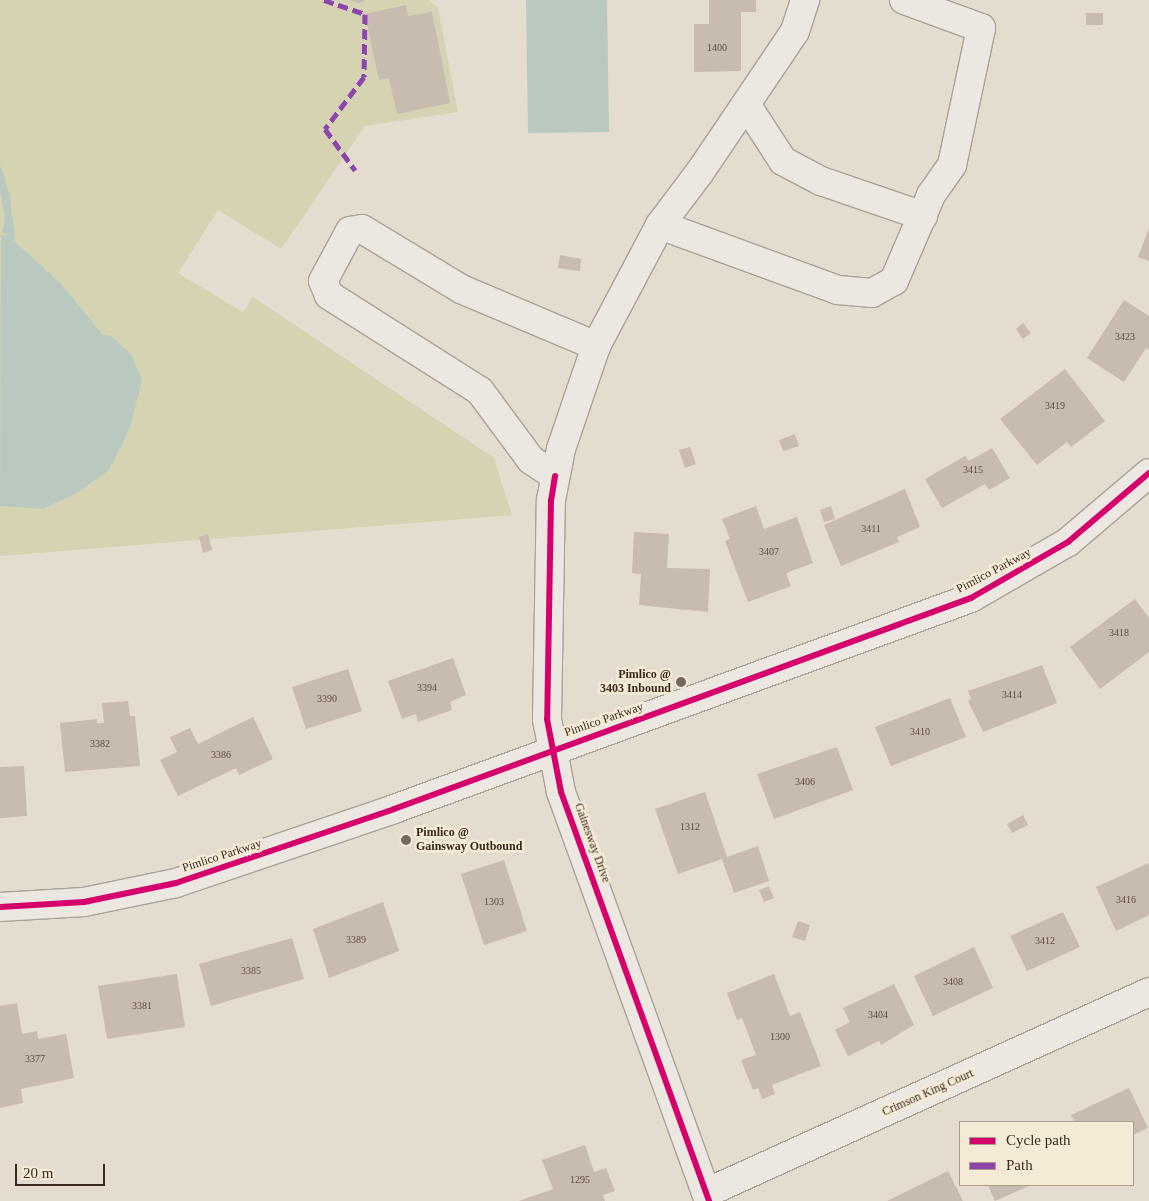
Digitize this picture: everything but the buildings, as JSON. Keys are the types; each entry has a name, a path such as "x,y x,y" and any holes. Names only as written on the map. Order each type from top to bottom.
{"street":[{"name":"Gainesway Drive","path":"707,1197 561,792 547,718 550,500 555,476 596,346 660,225 795,31 805,0"},
{"path":"660,225 838,290 872,293 894,281 931,195 952,165 982,28 904,0"},
{"path":"746,104 783,161 821,181 923,216"},
{"path":"555,476 531,460 480,391 328,296 323,281 350,231 362,229 461,289 596,346"},
{"name":"Pimlico Parkway","path":"0,907 84,902 176,883 339,829 970,598 1068,542 1149,473"},
{"name":"Crimson King Court","path":"707,1197 1149,992"}],"shaded area":[{"path":"0,0 429,0 438,8 458,112 365,126 281,249 218,210 178,273 243,312 253,297 494,458 512,515 0,556"},
{"path":"526,0 607,0 609,132 528,133"},
{"path":"0,163 10,196 12,219 8,235 2,233 5,220 0,189"},
{"path":"1,235 10,237 61,284 103,335 111,336 131,354 142,380 129,430 109,470 78,492 43,509 0,506"}],"waterway":[{"path":"8,220 10,237"}],"marked path":[{"path":"324,0 365,14 364,77 325,129 355,170"}],"cycle path":[{"path":"0,907 84,902 176,883 394,809 971,598 1068,542 1149,473"},
{"path":"555,476 551,500 547,719 561,792 709,1201"}],"place":[{"name":"Pimlico @ 3403 Inbound","path":"681,682"},
{"name":"Pimlico @ Gainsway Outbound","path":"406,840"}]}
